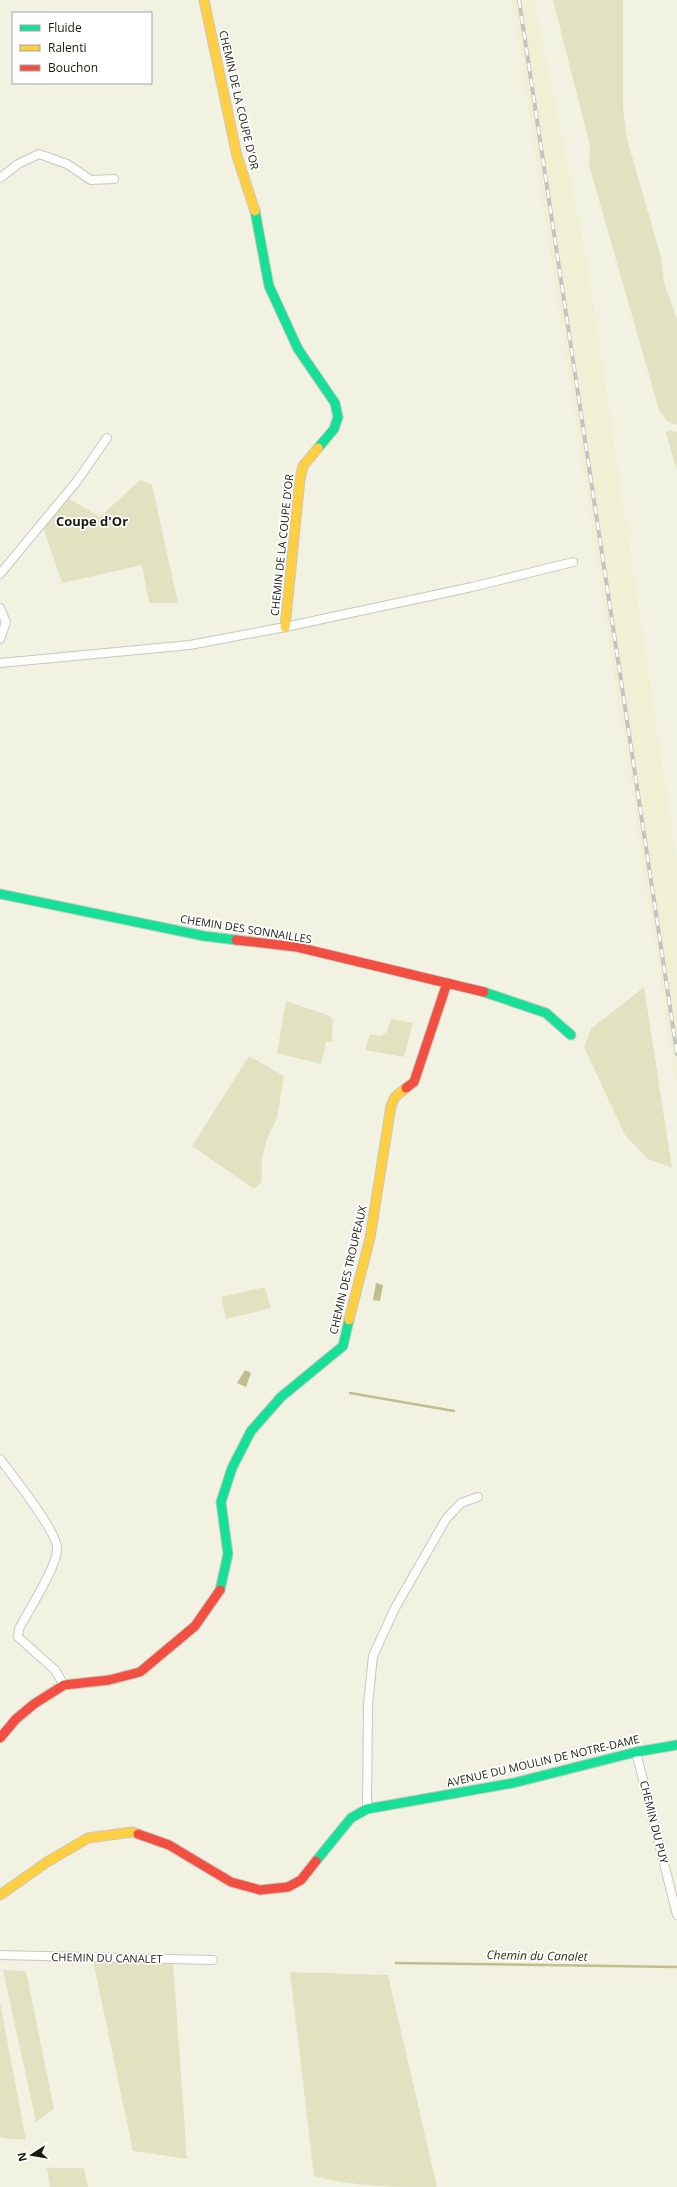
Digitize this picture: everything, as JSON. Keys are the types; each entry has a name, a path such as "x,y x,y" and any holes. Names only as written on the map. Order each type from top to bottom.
{"street":[{"name":"CHEMIN DE LA COUPE D'OR","path":"204,0 237,156 254,205 269,286 298,349 335,403 338,417 334,429 303,466 300,479 285,627"},
{"path":"0,178 18,164 39,154 67,164 91,180 114,179"},
{"path":"0,574 77,481 107,438"},
{"name":"CHEMIN DE LA COUPE D'OR","path":"0,663 190,645 285,627 472,587 573,562"},
{"path":"0,608 6,622 0,639"},
{"name":"CHEMIN DES SONNAILLES","path":"0,894 204,936 297,947 447,983 495,995 546,1013 571,1035"},
{"name":"CHEMIN DES TROUPEAUX","path":"0,1738 16,1719 34,1704 64,1685 109,1680 140,1672 195,1626 220,1590 228,1554 221,1502 229,1476 251,1431 281,1397 343,1346 370,1238 391,1106 395,1097 414,1082 447,983"},
{"path":"0,1459 43,1518 58,1548 55,1561 19,1629 18,1637 55,1670 64,1685"},
{"path":"367,1808 368,1705 373,1656 395,1608 446,1519 461,1503 478,1497"},
{"name":"AVENUE DU MOULIN DE NOTRE-DAME","path":"0,1895 5,1893 47,1862 88,1838 132,1832 169,1845 230,1882 244,1887 260,1890 288,1887 301,1880 351,1818 367,1808 513,1783 636,1752 677,1745"},
{"name":"CHEMIN DU PUY","path":"636,1752 677,1915"},
{"name":"CHEMIN DU CANALET","path":"0,1955 213,1960"}],"shaded area":[{"path":"512,0 534,0 587,261 677,865 677,1092"},
{"path":"553,0 623,0 623,107 627,139 661,257 664,283 677,319 677,425 667,421 659,410 589,165 590,146"},
{"path":"668,431 677,432 677,470 666,433"},
{"path":"140,480 152,485 178,603 149,603 142,565 62,583 43,527 68,498 100,517"},
{"path":"644,987 672,1168 648,1159 625,1135 584,1047 591,1029"},
{"path":"286,1001 328,1015 333,1020 332,1042 326,1042 321,1064 277,1053"},
{"path":"391,1019 413,1023 404,1057 365,1050 370,1034 380,1036 387,1032"},
{"path":"249,1056 284,1076 277,1118 267,1139 262,1158 262,1182 254,1189 192,1146"},
{"path":"376,1283 383,1285 380,1301 373,1300"},
{"path":"265,1287 271,1308 226,1319 221,1297"},
{"path":"245,1370 251,1373 246,1387 237,1383"},
{"path":"93,1961 173,1964 187,2159 133,2151"},
{"path":"3,1970 26,1971 54,2109 36,2122"},
{"path":"290,1972 388,1975 437,2187 359,2184 329,2180 314,2176"},
{"path":"0,2002 26,2140 1,2138 0,2133"},
{"path":"47,2168 84,2168 88,2187 50,2187"}],"waterway":[{"path":"350,1393 454,1411"},
{"name":"Chemin du Canalet","path":"396,1963 677,1967"}],"railway":[{"path":"519,0 677,1054"}],"traffic: fast":[{"path":"255,211 269,286 298,349 335,403 338,417 334,429 318,448"},
{"path":"0,894 204,936 236,940"},
{"path":"484,992 546,1013 571,1035"},
{"path":"220,1590 228,1554 221,1502 232,1468 251,1431 281,1397 343,1346 349,1320"},
{"path":"316,1861 351,1818 367,1809 513,1783 636,1752 677,1745"}],"traffic: slow":[{"path":"204,0 237,156 255,211"},
{"path":"285,627 300,479 303,466 318,448"},
{"path":"349,1320 370,1238 391,1106 395,1097 406,1088"},
{"path":"0,1895 47,1862 88,1838 132,1832 138,1834"}],"traffic: jam":[{"path":"236,940 297,947 484,992"},
{"path":"406,1088 414,1082 447,983"},
{"path":"0,1738 16,1719 34,1704 64,1685 109,1680 140,1672 195,1626 220,1590"},
{"path":"138,1834 169,1845 231,1882 260,1890 288,1887 301,1880 316,1861"}],"district":[{"name":"Coupe d'Or","path":"92,521"}]}
